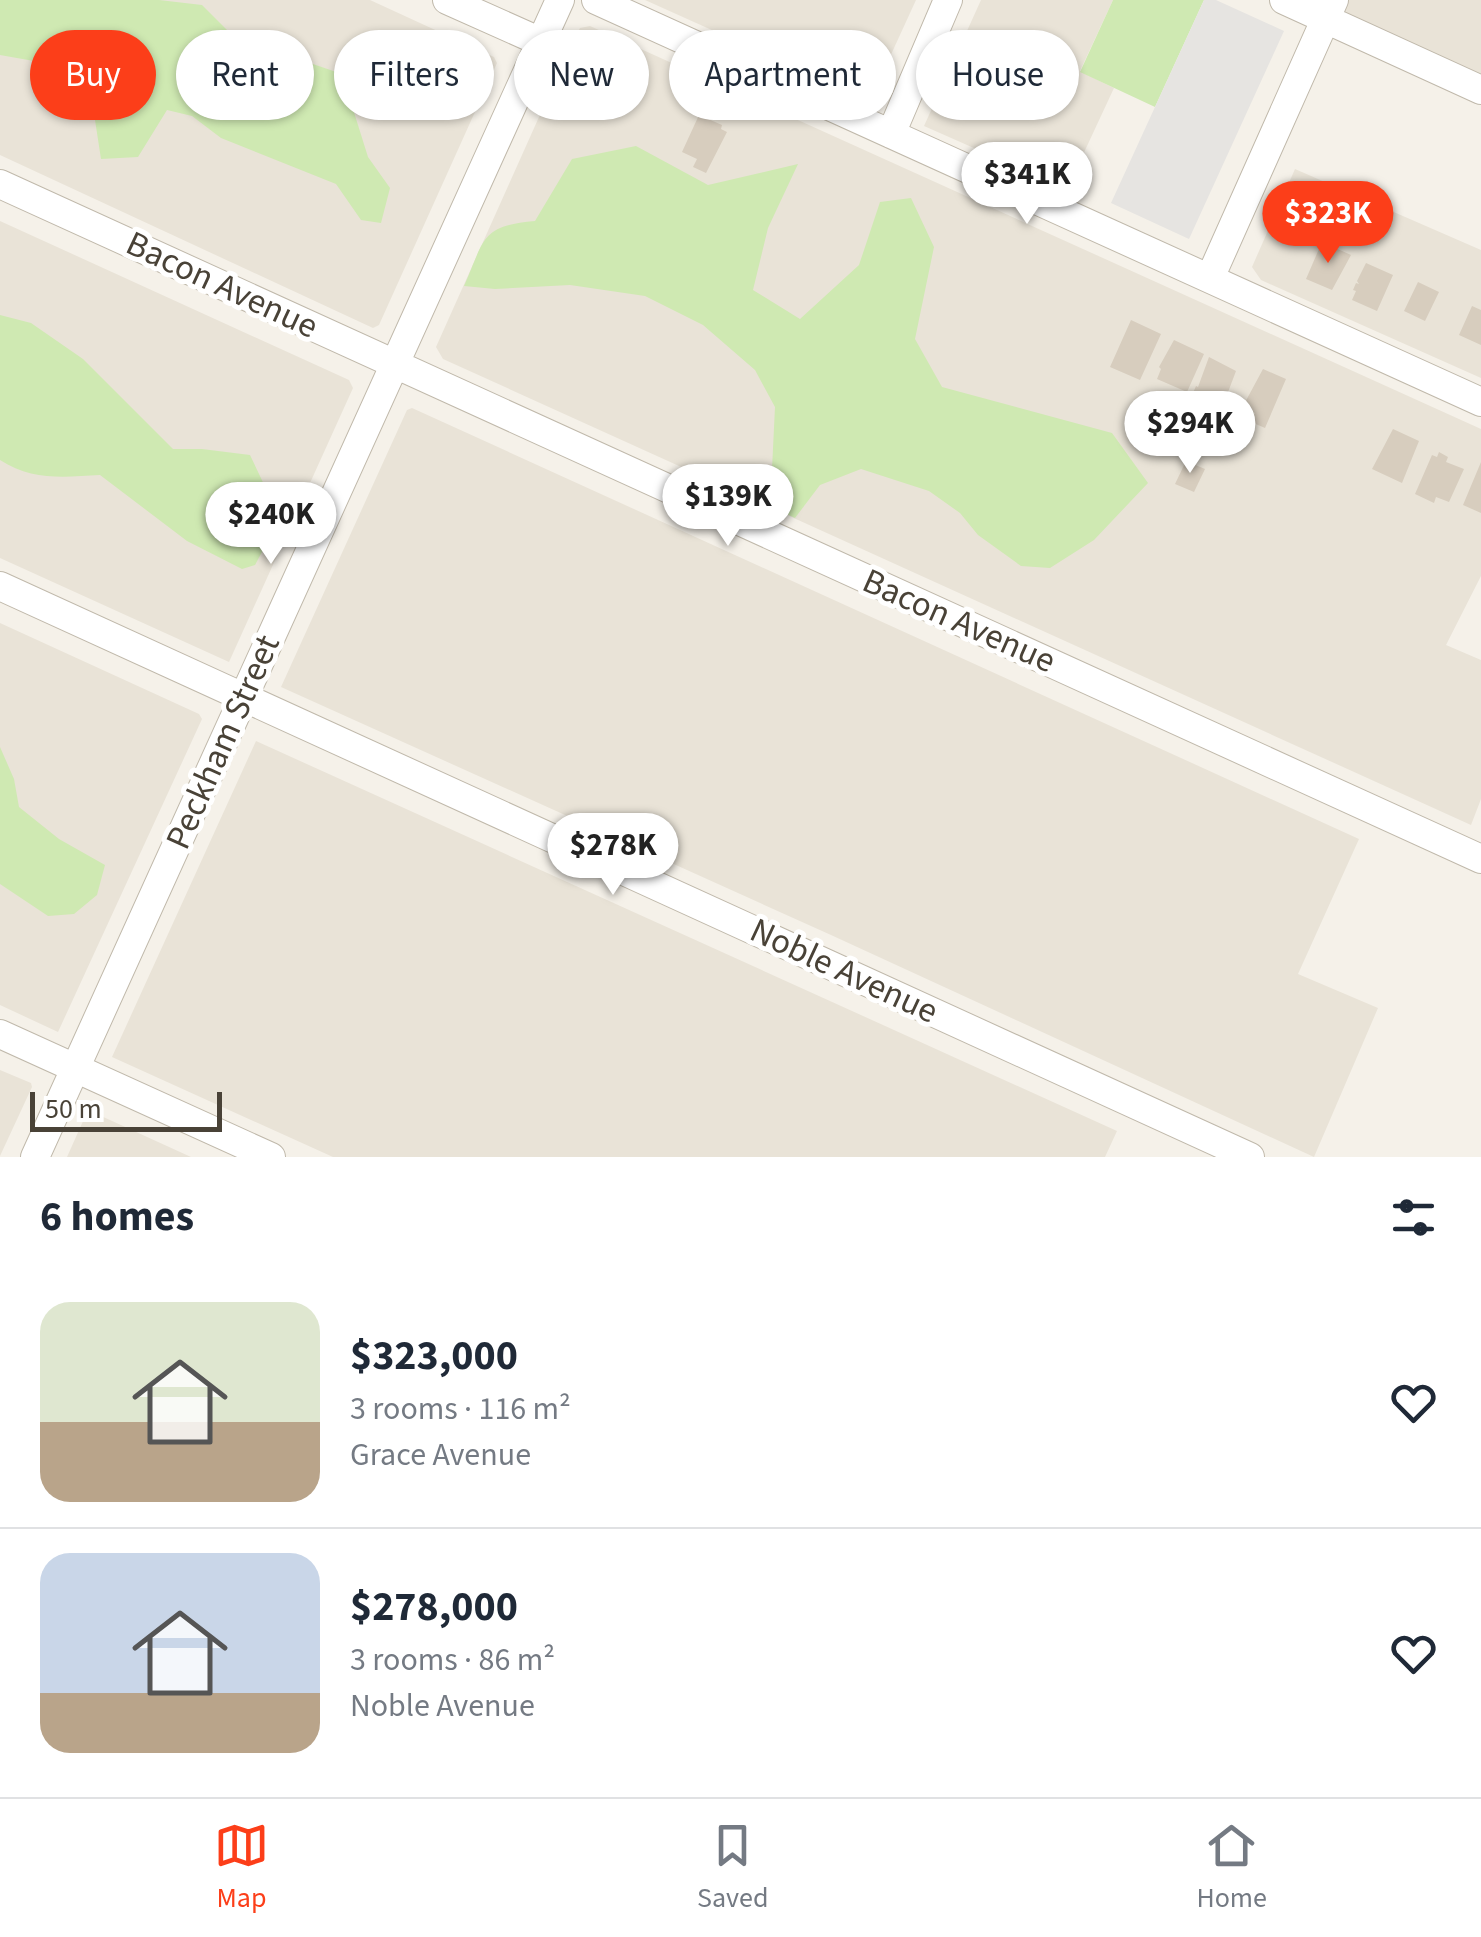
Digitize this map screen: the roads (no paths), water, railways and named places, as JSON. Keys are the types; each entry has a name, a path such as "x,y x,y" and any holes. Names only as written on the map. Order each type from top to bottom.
{"street":[{"path":"447,0 514,30"},
{"name":"Peckham Street","path":"546,30 560,0"},
{"path":"596,0 1481,402"},
{"path":"891,134 948,0"},
{"path":"1284,0 1330,10 1481,90"},
{"path":"1210,278 1330,10"},
{"name":"Peckham Street","path":"35,1157 514,102"},
{"name":"Bacon Avenue","path":"0,184 1481,859"},
{"name":"Noble Avenue","path":"0,586 1250,1157"},
{"path":"0,1034 271,1157"}]}
